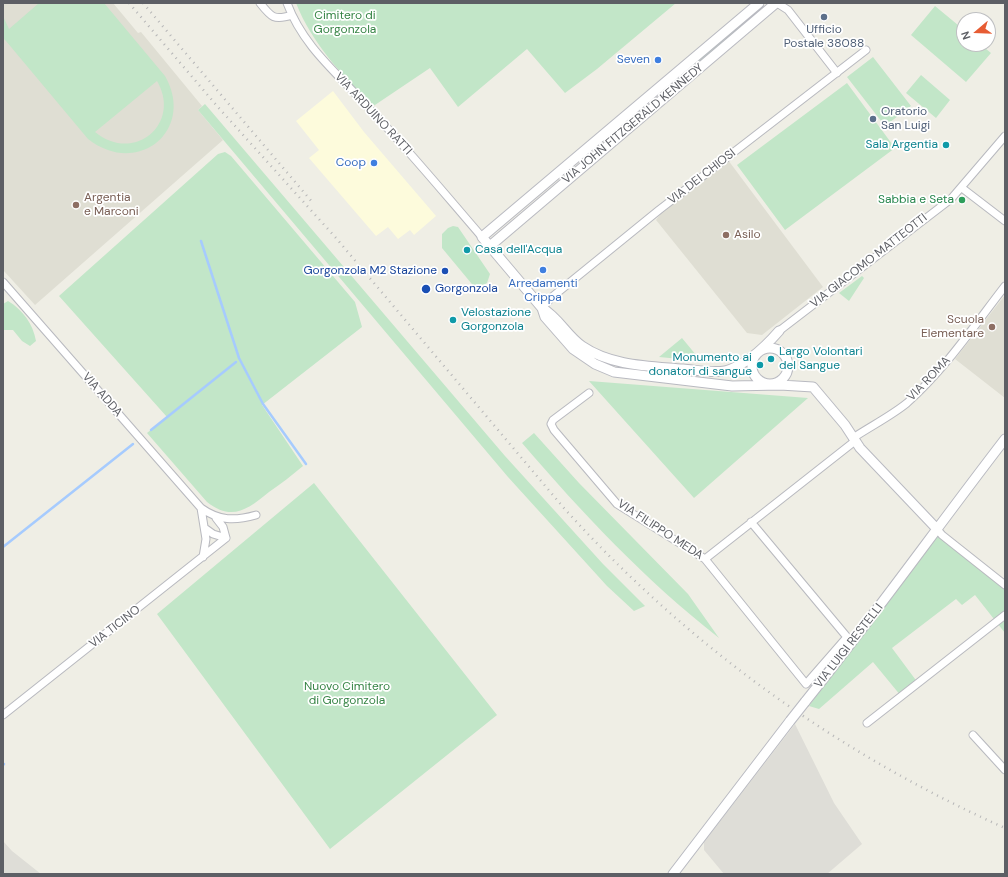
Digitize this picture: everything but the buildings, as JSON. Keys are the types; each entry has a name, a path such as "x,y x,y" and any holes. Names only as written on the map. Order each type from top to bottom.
{"street":[{"path":"260,3 274,18 281,19 292,15"},
{"name":"VIA ARDUINO RATTI","path":"287,3 301,33 319,56 366,105 482,237"},
{"name":"VIA JOHN FITZGERALD KENNEDY","path":"482,237 759,3"},
{"path":"777,3 788,10 837,73"},
{"name":"VIA JOHN FITZGERALD KENNEDY","path":"490,246 777,3"},
{"name":"VIA DEI CHIOSI","path":"542,308 552,297 658,210 866,50"},
{"name":"VIA GIACOMO MATTEOTTI","path":"779,331 948,201 962,188 1005,136"},
{"path":"962,188 1005,221"},
{"path":"482,237 542,308 550,313 572,338 584,348 595,354 620,362 717,372 728,370 759,351 766,348 775,349 782,353 787,360 788,368 785,376 780,382 772,385 760,382 752,372 752,362 759,351 779,331"},
{"name":"VIA ADDA","path":"3,282 201,508 216,517 233,520 256,515"},
{"name":"VIA ROMA","path":"705,559 854,440 897,410 948,361 1005,286"},
{"path":"542,308 545,317 573,349 589,361 608,370 625,374 751,387 772,385 811,387 817,391 854,440 942,535 1005,585"},
{"name":"VIA FILIPPO MEDA","path":"589,393 553,420 551,424 554,430 617,504 705,559 806,684 847,637 751,522"},
{"name":"VIA LUIGI RESTELLI","path":"673,874 790,721 868,623 936,528 1005,439"},
{"name":"VIA ADDA","path":"201,508 206,529 206,542 203,557"},
{"path":"216,517 223,527 226,538"},
{"path":"206,529 213,534 226,538"},
{"name":"VIA TICINO","path":"3,715 226,538"},
{"path":"867,723 1005,615"},
{"path":"973,735 1005,770"},
{"name":"VIA LUIGI RESTELLI","path":"667,874 690,851"}],"shaded area":[{"name":"Argentia e Marconi","path":"3,3 113,3 138,33 141,32 202,106 198,110 223,140 35,305 3,270"},
{"path":"333,91 364,132 436,216 414,235 410,230 398,239 388,227 376,236 309,158 319,150 296,121"},
{"name":"Asilo","path":"728,160 823,287 762,335 747,333 656,220 661,213"},
{"name":"Scuola Elementare","path":"1005,295 1005,398 955,359"},
{"path":"795,724 834,803 862,844 827,874 724,874 704,850 704,842"},
{"path":"3,841 12,851 41,874 3,874"}],"green space":[{"path":"39,3 104,3 165,76 173,96 173,114 167,130 157,142 143,150 125,153 107,150 88,139 3,38 3,16 9,29","holes":["157,81 163,97 163,112 159,124 150,135 138,141 125,144 110,141 95,132"]},
{"name":"Cimitero di Gorgonzola","path":"296,3 676,3 597,69 565,93 527,49 458,107 430,68 372,107 339,71 319,45"},
{"path":"935,6 956,23 956,52 991,53 966,82 911,35"},
{"path":"750,16 752,18 678,80 676,78"},
{"path":"873,57 911,106 885,126 847,77"},
{"path":"921,75 950,100 936,118 906,93"},
{"path":"847,83 895,148 785,230 737,165"},
{"path":"205,104 505,456 603,564 645,606 634,611 607,586 508,477 198,110"},
{"path":"225,152 231,156 355,302 362,327 262,405 303,466 254,504 240,511 232,512 216,508 207,502 147,433 167,417 59,296 218,154"},
{"path":"453,226 458,227 490,274 487,283 476,289 442,248 442,234 448,228"},
{"path":"862,276 864,278 849,301 839,293"},
{"path":"8,301 23,313 30,323 36,341 30,346 22,341 13,330 3,330 3,304"},
{"path":"682,338 701,361 659,357"},
{"path":"589,381 808,398 694,498"},
{"path":"534,433 579,483 688,594 719,638 665,593 615,545 568,495 522,443"},
{"name":"Nuovo Cimitero di Gorgonzola","path":"314,483 497,715 330,849 157,614"},
{"path":"937,529 1005,584 1005,633 975,595 962,605 956,599 892,648 918,683 901,696 873,662 819,709 809,706"}],"waterway":[{"path":"201,241 239,358 263,404 306,464"},
{"path":"151,430 236,362"},
{"path":"3,547 133,444"}],"railway":[{"path":"129,3 217,106 336,238 563,507 610,557 660,604 713,649 767,691 824,730 882,765 943,798 1005,828"},
{"path":"143,3 313,203"}],"place":[{"name":"Ufficio Postale 38088","path":"824,17"},
{"name":"Seven","path":"658,60"},
{"name":"Oratorio San Luigi","path":"873,119"},
{"name":"Sala Argentia","path":"946,145"},
{"name":"Coop","path":"374,163"},
{"name":"Sabbia e Seta","path":"962,200"},
{"name":"Argentia e Marconi","path":"76,205"},
{"name":"Asilo","path":"726,235"},
{"name":"Casa dell'Acqua","path":"467,250"},
{"name":"Arredamenti Crippa","path":"543,270"},
{"name":"Gorgonzola M2 Stazione","path":"445,271"},
{"name":"Gorgonzola","path":"426,289"},
{"name":"Velostazione Gorgonzola","path":"453,320"},
{"name":"Scuola Elementare","path":"992,327"},
{"name":"Largo Volontari del Sangue","path":"771,359"},
{"name":"Monumento ai donatori di sangue","path":"760,365"}]}
